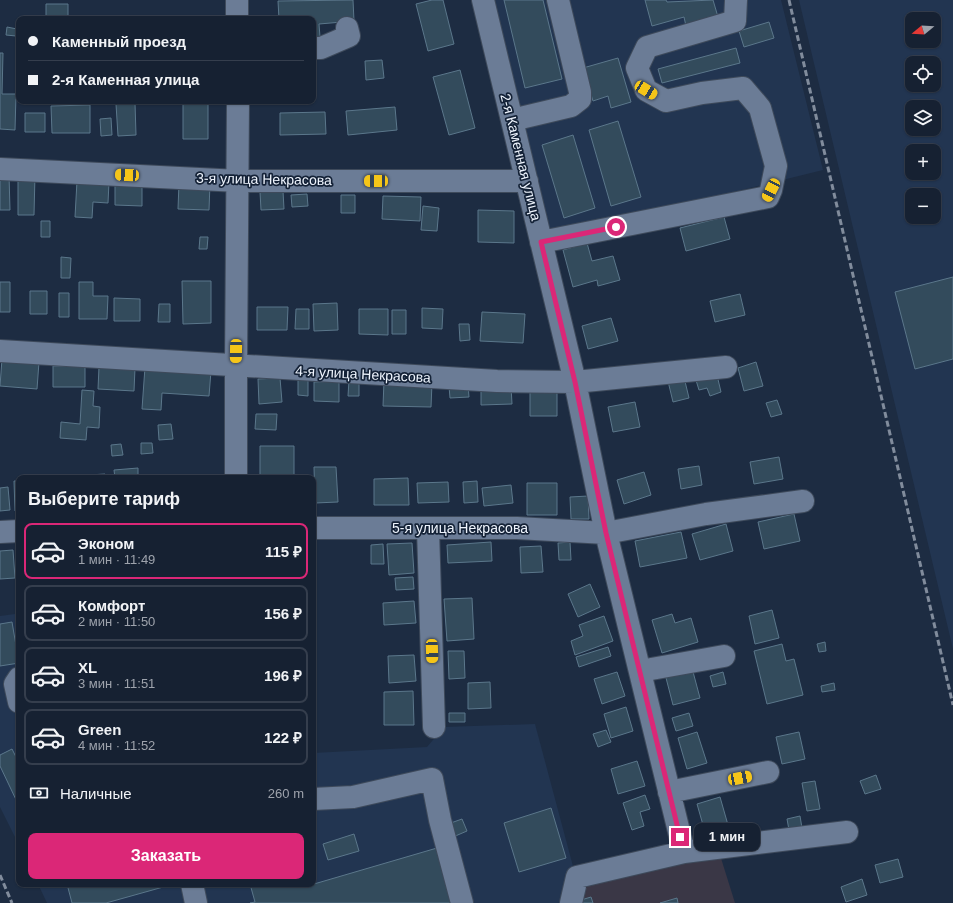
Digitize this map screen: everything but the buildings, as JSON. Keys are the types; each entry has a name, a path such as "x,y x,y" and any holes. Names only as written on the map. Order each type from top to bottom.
{"street":[{"path":"237,0 237,16"},
{"name":"2-я Каменная улица","path":"483,0 575,382 606,533 684,852"},
{"path":"512,120 571,106 580,99 580,92 558,0"},
{"path":"541,242 768,197 776,166 760,108 743,88 702,93 666,101 646,90 637,68 646,47 736,21 736,0"},
{"path":"316,48 321,48 348,36 347,28"},
{"path":"236,475 239,180 238,104"},
{"name":"3-я улица Некрасова","path":"0,169 239,180 527,181"},
{"name":"4-я улица Некрасова","path":"0,351 236,367 496,381 575,382 726,367"},
{"name":"5-я улица Некрасова","path":"316,528 517,528 606,533 706,514 803,500"},
{"path":"428,529 434,727"},
{"path":"0,532 16,531"},
{"path":"640,671 724,656"},
{"path":"669,792 768,772"},
{"path":"316,799 353,797 432,780 440,820 462,903"},
{"path":"571,903 577,877 684,852 848,832"},
{"path":"193,887 196,903"}],"shaded area":[{"path":"492,0 781,0 823,170 550,237"},
{"path":"799,0 953,0 953,649"},
{"path":"15,614 16,618 16,839 0,807 0,616"},
{"path":"535,724 574,870 562,903 47,903 39,887 316,887 316,753 427,747 444,727"},
{"path":"720,855 735,903 562,903 573,886"}],"railway":[{"path":"789,0 953,705"},
{"path":"0,875 12,903"}],"route":[{"path":"616,227 541,242 575,382 606,533 680,837"}]}
